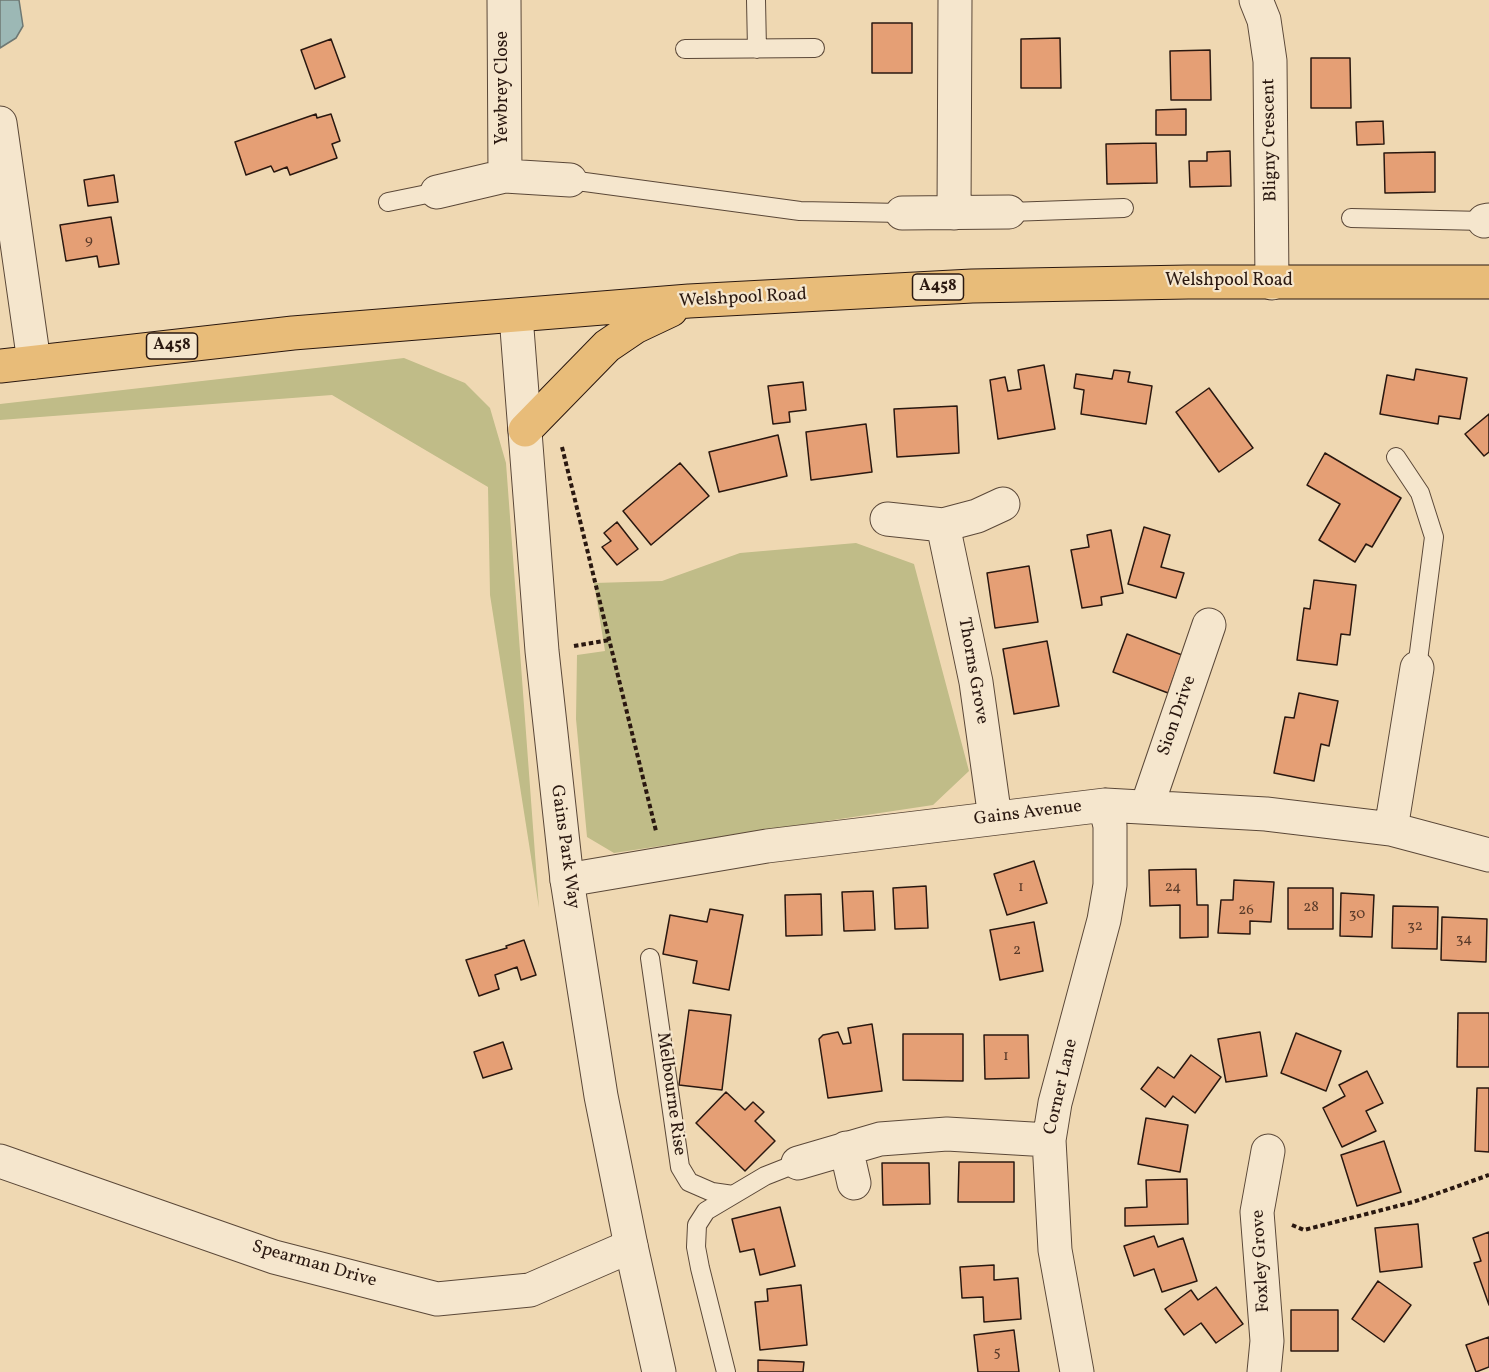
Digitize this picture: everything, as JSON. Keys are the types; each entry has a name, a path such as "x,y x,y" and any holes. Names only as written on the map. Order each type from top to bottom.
{"main road":[{"name":"Welshpool Road","path":"0,366 293,333 689,301 972,285 1489,282"},
{"path":"525,430 607,346 635,327 689,301"}],"street":[{"name":"Yewbrey Close","path":"504,0 505,176"},
{"path":"954,213 956,0"},
{"name":"Bligny Crescent","path":"1256,0 1264,20 1270,61 1272,283"},
{"path":"0,123 34,362"},
{"path":"437,192 505,176 570,180"},
{"path":"902,213 1009,212"},
{"name":"Gains Park Way","path":"516,316 543,669 567,880 602,1096 631,1246 659,1372"},
{"path":"887,519 943,525 977,516 1003,504"},
{"name":"Thorns Grove","path":"943,525 976,682 995,818"},
{"name":"Sion Drive","path":"1147,806 1209,625"},
{"path":"1391,829 1417,668"},
{"name":"Gains Avenue","path":"567,880 663,862 1105,805 1266,814 1391,829 1489,855"},
{"name":"Corner Lane","path":"1077,1372 1056,1250 1049,1140 1055,1103 1104,920 1110,873 1110,826 1105,805"},
{"path":"798,1163 880,1139 947,1134 1049,1140"},
{"path":"846,1148 854,1183"},
{"name":"Foxley Grove","path":"1264,1372 1267,1341 1257,1212 1268,1151"},
{"name":"Spearman Drive","path":"0,1161 274,1257 437,1299 530,1290 631,1246"}],"lane":[{"path":"756,0 757,49"},
{"path":"685,49 815,48"},
{"path":"570,180 800,211 902,213"},
{"path":"388,202 437,192"},
{"path":"1009,212 1124,208"},
{"path":"1351,218 1486,220"},
{"path":"1396,457 1420,493 1434,537 1417,668"},
{"name":"Melbourne Rise","path":"650,958 680,1167 689,1182 712,1192 733,1195"},
{"path":"726,1372 698,1257 696,1225 706,1211 765,1176 798,1163"}],"path":[{"path":"562,447 663,862"},
{"path":"1257,1212 1304,1230 1413,1202 1489,1175"}],"shaded area":[{"path":"404,358 465,383 490,408 506,463 539,908 490,595 488,487 332,395 0,420 0,404"},
{"path":"856,543 914,564 969,771 933,805 614,853 587,837 576,719 577,655 605,651 594,583 662,581 740,553"}],"water":[{"path":"0,0 19,0 23,26 16,38 0,48"}],"building":[{"path":"872,23 912,23 912,73 872,73"},
{"path":"1060,38 1061,88 1021,88 1021,39"},
{"path":"331,39 345,77 315,89 301,50"},
{"path":"1210,50 1211,100 1171,100 1170,51"},
{"path":"1311,58 1350,58 1351,108 1311,108"},
{"path":"1186,109 1186,135 1156,135 1156,110"},
{"path":"316,114 317,118 331,114 340,141 332,144 337,158 290,175 287,167 274,172 271,166 246,175 235,142"},
{"path":"1383,121 1384,144 1357,145 1356,122"},
{"path":"1156,143 1157,183 1107,184 1106,144"},
{"path":"1230,151 1231,186 1190,187 1189,161 1207,161 1207,152"},
{"path":"1435,152 1435,192 1385,193 1384,153"},
{"path":"114,175 118,202 88,206 84,180"},
{"path":"111,217 119,264 99,267 97,256 66,261 60,225"},
{"path":"1044,365 1055,429 998,439 990,380 1005,377 1008,391 1021,389 1018,370"},
{"path":"1416,369 1467,378 1460,419 1439,416 1438,424 1380,414 1387,375 1414,380"},
{"path":"1114,370 1130,372 1128,382 1152,386 1146,424 1081,414 1084,390 1074,388 1076,374 1112,379"},
{"path":"803,382 806,410 789,412 790,422 773,424 768,386"},
{"path":"1209,388 1253,448 1219,472 1176,412"},
{"path":"957,406 959,453 897,457 894,409"},
{"path":"1489,414 1489,452 1484,456 1465,434"},
{"path":"866,424 872,472 811,480 806,432"},
{"path":"778,435 787,476 719,492 709,452"},
{"path":"1325,453 1401,498 1372,547 1366,544 1355,562 1319,540 1340,504 1307,485"},
{"path":"680,463 709,496 651,545 623,511"},
{"path":"617,522 638,549 617,565 602,547 611,541 604,533"},
{"path":"1144,527 1170,535 1161,567 1184,573 1176,598 1128,584"},
{"path":"1111,530 1123,593 1101,597 1102,605 1082,608 1071,550 1089,547 1087,535"},
{"path":"1029,566 1038,622 995,628 987,573"},
{"path":"1314,580 1356,585 1350,635 1341,634 1337,665 1297,660 1304,608 1310,609"},
{"path":"1127,634 1182,655 1168,693 1113,672"},
{"path":"1047,641 1059,706 1014,714 1003,649"},
{"path":"1299,693 1338,701 1329,746 1321,744 1314,781 1274,773 1285,717 1294,718"},
{"path":"1034,861 1047,903 1007,915 994,874"},
{"path":"1196,869 1197,905 1208,905 1208,937 1180,938 1180,905 1150,906 1149,870"},
{"path":"1234,880 1274,882 1271,922 1250,921 1250,934 1218,933 1221,900 1233,900"},
{"path":"926,886 928,928 895,929 893,888"},
{"path":"1288,888 1333,888 1333,929 1288,929"},
{"path":"873,891 875,930 844,931 842,892"},
{"path":"1341,893 1374,895 1372,937 1340,936"},
{"path":"821,894 822,935 786,936 785,895"},
{"path":"1393,906 1438,907 1437,949 1392,948"},
{"path":"710,909 743,915 729,990 693,983 697,961 663,954 670,915 707,922"},
{"path":"1442,917 1487,919 1486,962 1441,960"},
{"path":"1034,922 1043,971 1000,980 990,930"},
{"path":"524,940 536,975 521,980 517,967 495,975 499,989 479,996 466,960 507,948 506,946"},
{"path":"689,1010 731,1015 722,1090 679,1085"},
{"path":"1458,1013 1489,1013 1489,1067 1457,1067"},
{"path":"872,1024 882,1091 828,1098 819,1039 823,1035 838,1032 843,1044 851,1043 848,1028"},
{"path":"1260,1032 1267,1076 1226,1082 1218,1039"},
{"path":"1296,1033 1341,1051 1326,1091 1281,1073"},
{"path":"903,1034 963,1034 963,1081 903,1080"},
{"path":"984,1035 1028,1035 1029,1078 985,1079"},
{"path":"503,1042 512,1069 483,1078 474,1052"},
{"path":"1191,1055 1221,1077 1195,1113 1173,1096 1165,1107 1141,1089 1158,1067 1174,1078"},
{"path":"1367,1071 1383,1103 1366,1111 1376,1131 1342,1147 1323,1108 1345,1096 1339,1085"},
{"path":"1477,1088 1489,1088 1489,1152 1475,1151"},
{"path":"726,1092 745,1110 753,1102 764,1112 755,1121 775,1141 745,1171 696,1123"},
{"path":"1146,1118 1188,1125 1180,1172 1138,1164"},
{"path":"1384,1141 1401,1192 1357,1206 1341,1155"},
{"path":"959,1162 1014,1162 1014,1202 958,1202"},
{"path":"882,1163 929,1163 930,1204 883,1205"},
{"path":"1187,1179 1188,1224 1125,1226 1125,1208 1147,1207 1146,1180"},
{"path":"780,1207 795,1266 760,1275 754,1249 740,1252 732,1219"},
{"path":"1418,1224 1422,1267 1380,1272 1375,1228"},
{"path":"1489,1232 1489,1305 1474,1263 1481,1261 1473,1238"},
{"path":"1154,1236 1158,1247 1183,1238 1197,1281 1162,1292 1154,1269 1134,1276 1124,1246"},
{"path":"994,1265 994,1280 1018,1278 1021,1319 984,1322 983,1297 962,1298 960,1267"},
{"path":"1378,1281 1411,1305 1384,1342 1352,1319"},
{"path":"801,1285 807,1345 760,1350 755,1302 768,1301 767,1289"},
{"path":"1216,1287 1243,1324 1216,1343 1201,1323 1184,1335 1165,1309 1191,1290 1198,1300"},
{"path":"1291,1310 1338,1310 1338,1351 1291,1351"},
{"path":"1014,1330 1019,1372 978,1372 974,1335"},
{"path":"1489,1337 1489,1367 1476,1372 1466,1345"},
{"path":"758,1360 804,1362 803,1372 758,1372"}]}
